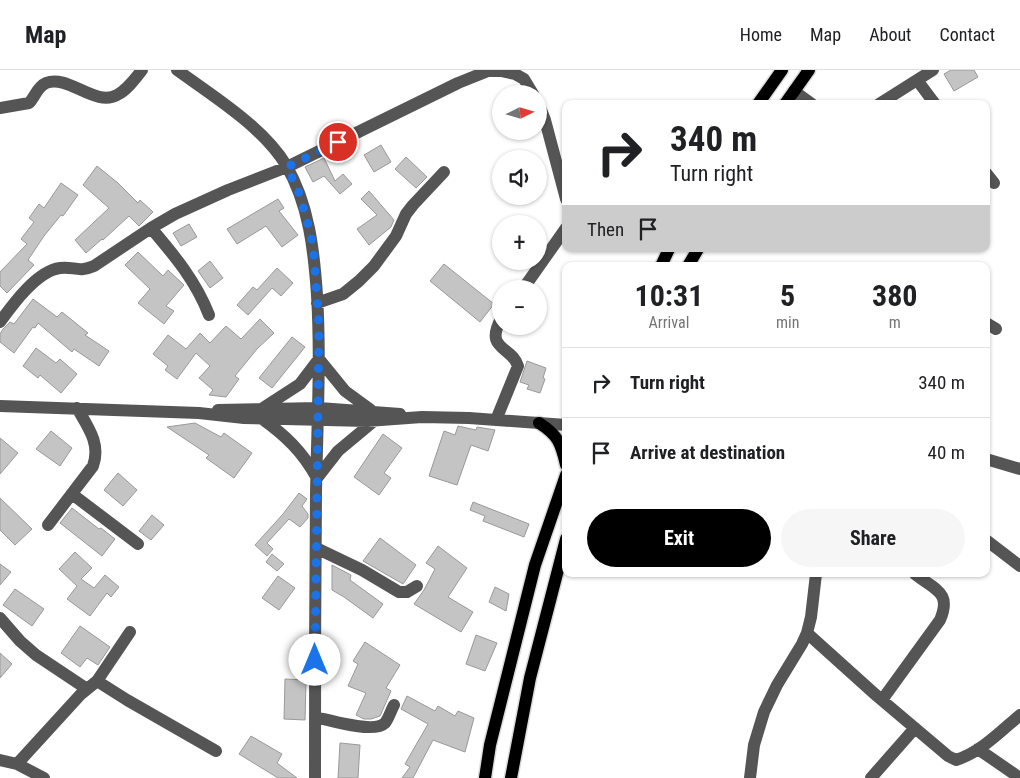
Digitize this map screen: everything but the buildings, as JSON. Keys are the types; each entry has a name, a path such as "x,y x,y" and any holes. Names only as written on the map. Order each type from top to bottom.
{"main road":[{"path":"761,100 782,70"},
{"path":"788,100 809,70"},
{"path":"539,423 550,430 558,439 562,452"},
{"path":"485,778 490,745 535,566 562,487"},
{"path":"511,778 530,678 562,555"}],"street":[{"path":"0,108 29,103 34,94 44,84 52,82 63,82 86,93 101,96 117,96 133,82 142,70"},
{"path":"177,70 237,114 276,150 287,167 299,193 311,235 314,256 319,359 316,478 314,778"},
{"path":"885,100 932,70"},
{"path":"0,322 26,290 46,272 63,267 86,270 175,214 228,190 287,167 458,84 488,71 501,71 515,74 524,80 527,85"},
{"path":"917,80 932,100"},
{"path":"794,91 806,100"},
{"path":"548,134 562,185"},
{"path":"317,303 343,294 374,266 391,242 406,214 444,172"},
{"path":"151,228 183,267 200,293 210,315"},
{"path":"529,280 562,234"},
{"path":"496,420 518,366 516,361 501,348 497,341 497,335"},
{"path":"262,413 300,384 319,359"},
{"path":"319,359 345,391 374,416"},
{"path":"0,406 200,413 422,417 562,424"},
{"path":"48,525 93,466 96,458 94,440 76,408"},
{"path":"262,413 294,444 308,462 316,478"},
{"path":"316,478 338,451 374,416"},
{"path":"990,460 1020,469"},
{"path":"72,494 138,544"},
{"path":"990,543 1020,566"},
{"path":"316,548 362,570 399,592 407,592 417,586"},
{"path":"750,778 754,745 764,712 807,633 811,617 816,577"},
{"path":"882,700 940,620 944,609 945,602 942,595 919,577"},
{"path":"0,618 20,641 36,655 92,685 126,700 216,751"},
{"path":"17,764 70,705 92,685 130,632"},
{"path":"807,633 882,700 948,756 956,760 964,758 978,749 1020,715"},
{"path":"315,717 362,727 378,727 385,723 394,705"},
{"path":"870,778 915,728"},
{"path":"978,749 1020,778"},
{"path":"0,760 17,764 44,778"}],"route":[{"path":"315,660 319,326 311,235 299,193 287,167 338,142"}]}
